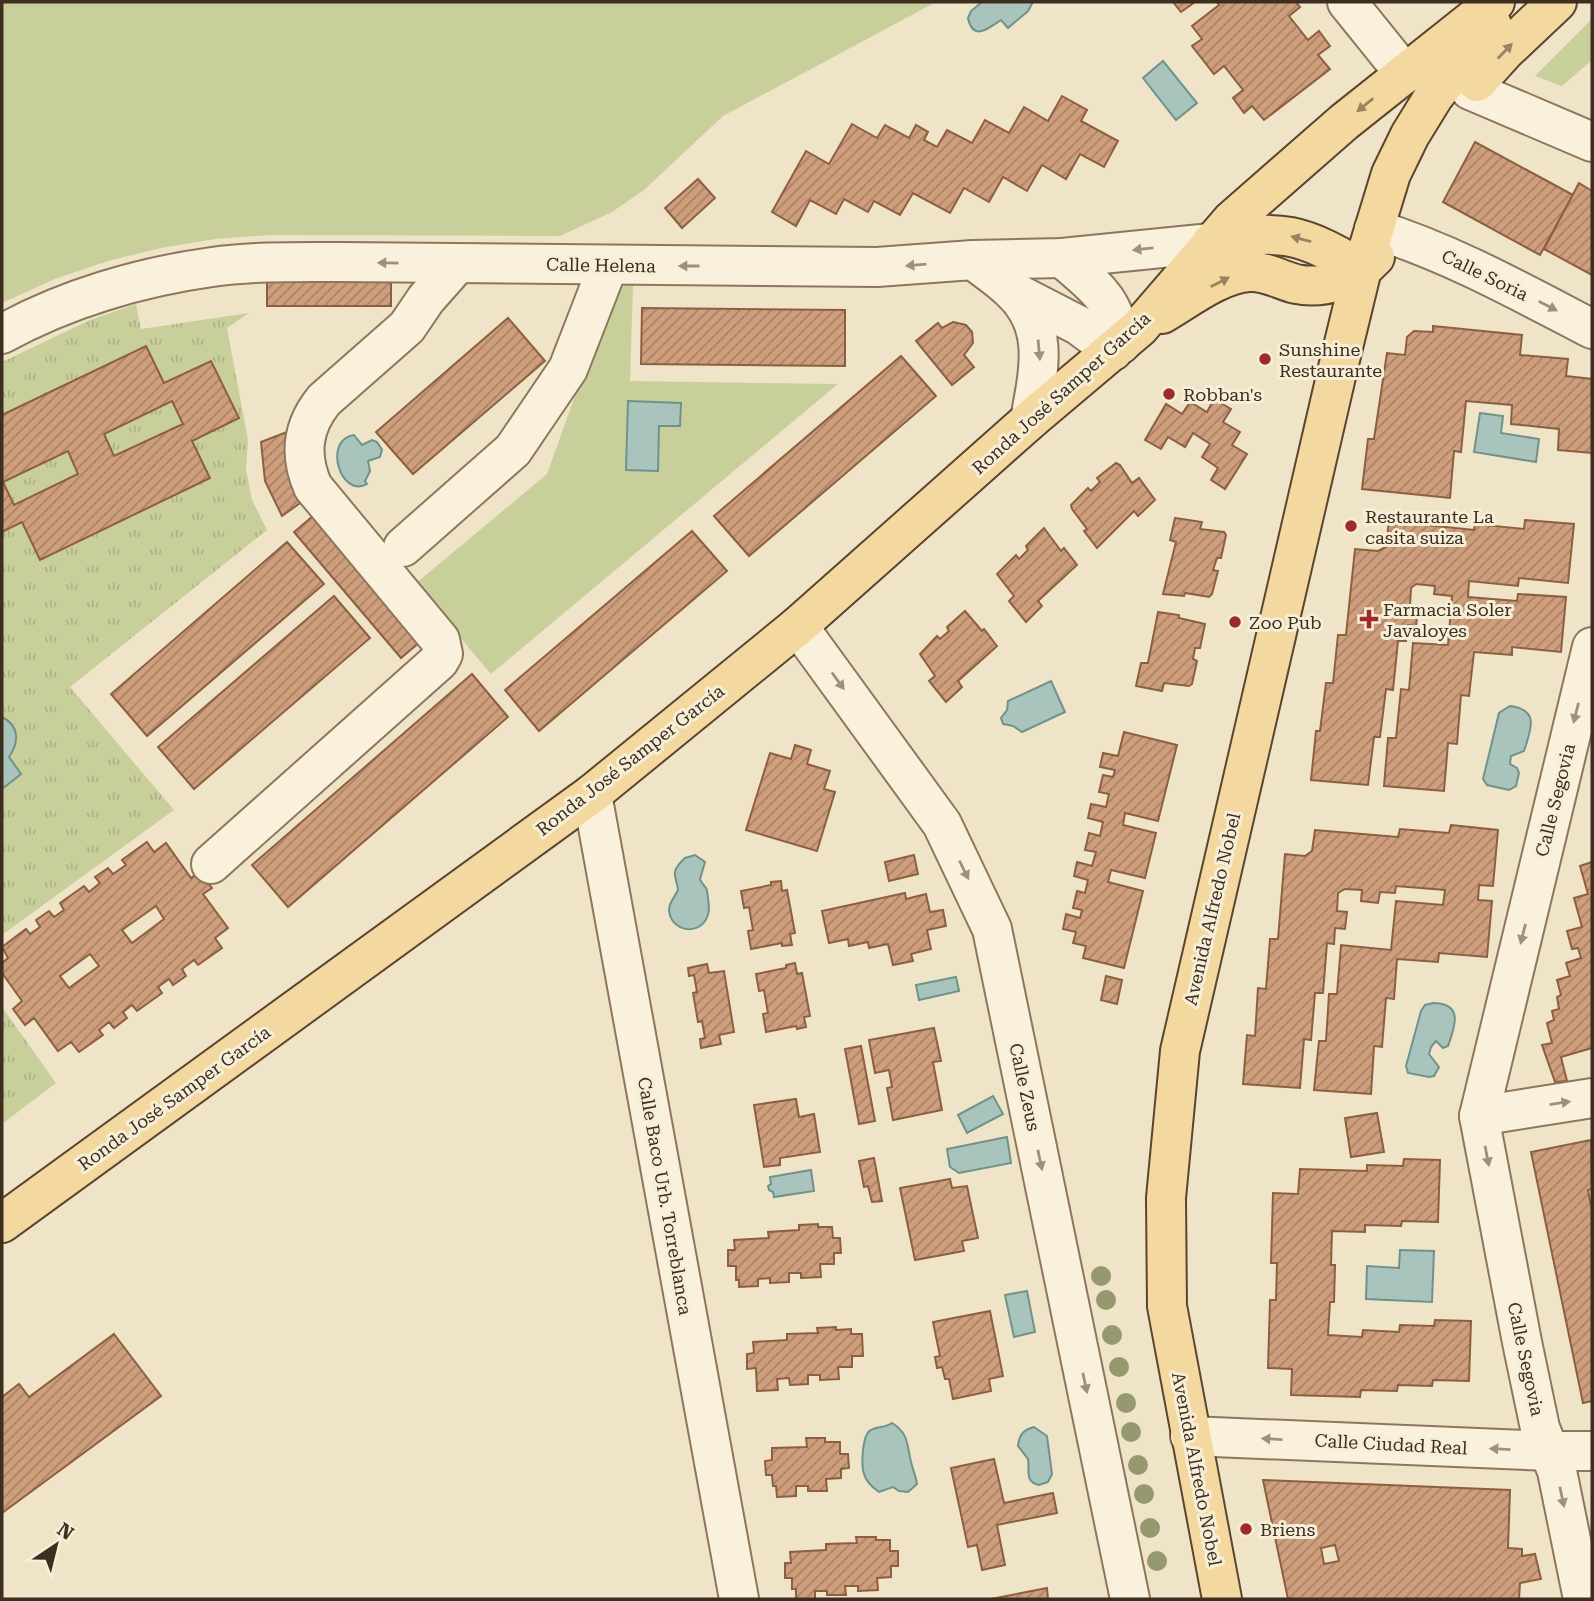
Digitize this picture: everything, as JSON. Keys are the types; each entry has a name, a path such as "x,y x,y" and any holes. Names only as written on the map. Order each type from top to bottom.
{"main road":[{"name":"Ronda José Samper García","path":"2,1223 592,794 798,626 1030,420 1124,341 1232,220 1495,2"},
{"path":"1124,341 1235,274 1268,273 1296,284 1319,285 1342,280 1362,269 1383,248 1382,232 1391,174 1410,135 1434,96 1511,2"},
{"path":"1382,232 1434,139 1470,90 1505,51 1557,2"},
{"path":"1211,243 1251,235 1300,237 1362,269"},
{"name":"Avenida Alfredo Nobel","path":"1222,1599 1167,1306 1166,1198 1180,1051 1362,269"},
{"path":"1296,284 1324,319 1337,372"}],"street":[{"path":"1347,2 1405,74"},
{"path":"1470,90 1592,142"},
{"name":"Calle Soria","path":"1382,232 1469,265 1592,329"},
{"name":"Calle Helena","path":"2,334 64,305 99,293 176,273 214,267 300,262 877,267 973,260 1062,258 1211,243"},
{"path":"1062,258 1097,288 1110,306 1124,341"},
{"path":"973,260 1014,292 1078,325 1124,341"},
{"path":"407,327 435,317 496,263"},
{"path":"211,864 439,661 443,654 440,640 320,498 304,462 306,431 313,414 324,400 407,327 426,299 457,264"},
{"path":"402,547 513,450 568,369 608,265"},
{"path":"1014,292 1037,325 1040,362 1030,420"},
{"name":"Calle Zeus","path":"798,626 942,824 992,929 1130,1599"},
{"name":"Calle Segovia","path":"1583,1599 1557,1471 1540,1428 1479,1116 1592,647"},
{"name":"Calle Baco Urb. Torreblanca","path":"592,794 739,1599"},
{"path":"1479,1116 1592,1098"},
{"name":"Calle Ciudad Real","path":"1190,1436 1592,1451"}],"green space":[{"path":"2,2 936,2 723,116 644,190 612,212 560,236 270,235 215,239 108,261 55,279 2,303"},
{"path":"1592,19 1592,60 1562,86 1535,76"},
{"path":"615,284 633,285 630,381 838,384 491,674 415,584 547,474"},
{"path":"136,304 141,329 249,313 227,328 248,440 246,469 252,500 267,530 70,687 174,810 2,935 2,362 90,320"},
{"path":"2,1007 56,1083 2,1124"}],"water":[{"path":"982,2 1033,2 1028,11 1008,28 1001,20 987,29 977,31 970,25 968,18 971,11"},
{"path":"1163,61 1197,103 1176,120 1143,78"},
{"path":"628,401 681,403 680,426 659,426 658,471 626,470"},
{"path":"1480,413 1503,416 1501,433 1539,439 1536,462 1474,452"},
{"path":"354,435 362,445 372,440 377,442 382,450 380,457 368,461 370,471 365,481 367,484 358,486 343,476 337,457 344,439"},
{"path":"1051,681 1065,712 1022,732 1003,724 1001,718 1007,710 1008,701"},
{"path":"1510,706 1526,712 1531,728 1524,751 1511,756 1510,764 1517,768 1519,773 1516,786 1509,790 1487,785 1483,779 1499,713"},
{"path":"2,717 15,730 15,746 9,757 21,774 2,789"},
{"path":"695,855 705,862 700,879 707,890 709,911 700,926 684,929 672,919 669,907 678,890 675,874 677,867 685,858"},
{"path":"956,977 959,991 919,1000 916,985"},
{"path":"1443,1004 1453,1012 1455,1024 1451,1039 1448,1046 1443,1048 1436,1041 1431,1047 1429,1054 1439,1067 1434,1076 1408,1073 1406,1066 1421,1011 1425,1005"},
{"path":"993,1096 1003,1114 967,1133 958,1115"},
{"path":"1007,1137 1011,1163 959,1173 950,1167 947,1149"},
{"path":"811,1170 814,1191 774,1197 769,1190 770,1177"},
{"path":"1400,1250 1434,1251 1432,1302 1366,1299 1367,1266 1399,1268"},
{"path":"1027,1291 1035,1332 1014,1337 1005,1295"},
{"path":"892,1423 902,1431 917,1481 908,1492 893,1487 879,1492 864,1474 863,1450 868,1433"},
{"path":"1034,1427 1047,1436 1052,1474 1048,1482 1039,1485 1029,1478 1028,1459 1018,1446 1022,1434"}],"building":[{"path":"1173,2 1195,2 1181,12"},
{"path":"1217,2 1296,2 1300,7 1289,16 1308,40 1319,31 1330,46 1318,55 1330,69 1264,120 1252,106 1244,113 1233,98 1243,90 1224,66 1214,74 1192,46 1202,39 1192,26 1219,5"},
{"path":"1062,96 1087,110 1081,121 1118,141 1104,167 1080,154 1066,179 1042,165 1027,191 1003,177 989,202 964,188 950,213 913,193 900,215 874,201 868,212 844,199 836,214 810,200 796,226 772,212 806,151 829,164 852,124 877,138 885,125 909,138 916,125 928,132 924,140 937,147 947,130 972,143 985,120 1009,133 1024,107 1048,121"},
{"path":"1475,142 1573,195 1540,255 1443,202"},
{"path":"698,179 715,198 682,228 665,208"},
{"path":"1579,183 1592,191 1592,275 1544,249"},
{"path":"267,282 391,282 391,306 267,306"},
{"path":"642,308 845,310 845,366 641,364"},
{"path":"508,318 545,361 413,474 376,432"},
{"path":"953,322 966,325 972,332 973,343 964,355 974,367 952,385 916,341 938,323 942,328"},
{"path":"1433,326 1522,335 1520,355 1568,359 1566,376 1592,379 1592,453 1558,450 1559,429 1511,424 1512,405 1466,401 1461,452 1454,451 1450,498 1362,489 1368,439 1374,439 1387,353 1405,355 1407,337 1414,331 1433,332"},
{"path":"146,346 164,383 211,361 239,418 192,441 210,478 40,560 22,522 2,532 2,415","holes":["172,401 183,424 114,456 104,434","68,451 78,474 14,505 3,482"]},
{"path":"901,356 936,396 749,556 714,516"},
{"path":"1214,399 1231,409 1223,422 1240,432 1232,445 1247,454 1225,489 1211,480 1218,468 1202,457 1210,444 1193,433 1185,447 1168,437 1161,449 1145,440 1166,404 1182,414 1190,402 1207,412"},
{"path":"287,432 287,457 303,501 282,516 265,481 261,442"},
{"path":"1116,463 1132,483 1139,478 1155,500 1138,516 1134,511 1097,548 1084,531 1087,529 1071,505 1088,488 1091,491 1100,482 1097,478"},
{"path":"313,516 420,642 401,658 294,532"},
{"path":"1175,518 1202,522 1200,529 1224,532 1226,535 1221,558 1217,558 1213,570 1218,571 1209,597 1185,593 1184,596 1163,594 1176,542 1170,540"},
{"path":"1525,520 1574,524 1568,583 1519,578 1518,586 1469,581 1468,597 1517,601 1518,594 1566,597 1561,652 1512,647 1512,655 1474,652 1469,696 1461,695 1457,744 1448,743 1444,791 1384,786 1388,738 1396,738 1401,689 1409,690 1413,643 1448,645 1452,596 1434,594 1435,586 1416,584 1411,588 1410,606 1418,608 1416,626 1408,625 1406,641 1398,641 1393,690 1386,689 1380,737 1374,737 1368,785 1311,780 1316,731 1320,731 1326,683 1333,683 1338,635 1346,635 1355,549 1378,551 1386,547 1389,521 1474,530 1475,524 1524,529"},
{"path":"1044,528 1061,551 1064,548 1077,565 1038,601 1042,606 1026,622 1009,601 1014,596 997,574 1016,555 1019,559 1028,550 1026,546"},
{"path":"692,531 727,571 539,731 505,690"},
{"path":"287,542 324,584 147,736 111,694"},
{"path":"334,596 370,638 194,789 158,747"},
{"path":"965,611 997,646 958,681 962,687 946,702 929,681 935,676 920,654 937,636 940,639 949,631 947,627"},
{"path":"1158,612 1179,615 1179,618 1205,624 1200,648 1195,648 1193,659 1197,661 1192,684 1189,686 1164,683 1162,691 1136,686 1141,663 1148,663"},
{"path":"472,674 508,717 288,907 252,865"},
{"path":"1124,732 1177,745 1158,821 1125,813 1123,825 1156,833 1145,878 1111,870 1108,882 1143,891 1124,968 1083,958 1086,946 1073,943 1076,932 1063,929 1066,914 1080,918 1082,910 1073,908 1077,891 1085,893 1088,880 1074,876 1077,862 1092,866 1096,852 1085,850 1089,833 1100,836 1103,822 1088,818 1091,804 1106,807 1109,794 1099,792 1103,775 1113,777 1115,770 1100,767 1103,753 1118,756"},
{"path":"795,745 811,750 807,764 830,771 824,789 835,792 817,851 746,830 770,753 791,759"},
{"path":"1451,825 1498,830 1493,886 1479,885 1478,900 1492,901 1487,957 1439,953 1438,962 1397,959 1394,999 1386,998 1382,1047 1374,1046 1371,1094 1314,1090 1319,1041 1326,1041 1329,994 1337,994 1341,945 1391,950 1396,901 1443,905 1445,890 1396,886 1395,893 1380,892 1378,903 1361,901 1362,890 1345,889 1338,893 1337,911 1347,912 1345,929 1335,928 1334,944 1327,943 1323,993 1315,993 1311,1040 1304,1039 1300,1088 1243,1084 1247,1035 1255,1036 1258,988 1266,989 1270,939 1278,939 1285,854 1305,856 1312,851 1315,830 1398,837 1400,829 1449,833"},
{"path":"147,842 154,852 166,843 191,878 199,872 212,888 203,894 228,928 215,938 222,948 198,965 194,960 182,969 186,976 173,985 169,979 158,987 162,993 137,1011 132,1005 123,1012 127,1018 114,1028 109,1022 99,1030 103,1035 79,1052 71,1042 58,1051 34,1018 25,1025 13,1009 22,1001 2,973 2,963 8,958 2,947 26,929 30,934 40,927 36,920 49,911 54,917 64,910 60,903 84,886 89,892 100,883 95,877 108,868 113,874 126,865 122,860","holes":["156,906 164,919 132,943 122,930","90,954 99,966 69,988 60,976"]},
{"path":"914,855 918,874 889,881 885,862"},
{"path":"1592,862 1592,1048 1561,1057 1567,1081 1555,1082 1542,1045 1552,1043 1547,1023 1554,1020 1552,1011 1559,1009 1557,997 1561,995 1557,980 1570,976 1566,963 1581,958 1578,948 1572,949 1567,931 1582,927 1574,898 1588,894 1580,866"},
{"path":"781,881 782,891 787,890 795,933 790,934 792,945 782,946 782,943 751,949 748,931 753,930 749,907 744,908 741,891"},
{"path":"905,893 906,899 926,894 930,912 943,910 946,926 927,930 931,949 911,954 913,961 893,965 888,944 869,948 868,942 849,946 848,939 829,943 822,911"},
{"path":"795,963 797,974 802,973 810,1016 804,1017 806,1027 797,1029 796,1026 766,1032 763,1014 768,1013 764,990 759,991 756,974 786,968 786,965"},
{"path":"707,964 709,973 724,971 734,1032 719,1035 721,1044 701,1048 700,1039 705,1038 702,1021 698,1022 693,993 697,992 694,975 689,976 688,968"},
{"path":"1106,976 1122,980 1117,1004 1101,1000"},
{"path":"934,1028 941,1061 933,1062 942,1110 893,1120 887,1088 892,1087 889,1070 875,1073 869,1040"},
{"path":"861,1046 875,1121 859,1124 845,1049"},
{"path":"796,1099 799,1117 814,1114 820,1152 780,1158 780,1165 764,1167 754,1105"},
{"path":"1377,1113 1384,1152 1351,1157 1345,1118"},
{"path":"1591,1140 1592,1189 1588,1190 1592,1211 1592,1401 1583,1403 1531,1152"},
{"path":"874,1158 882,1201 872,1202 868,1186 864,1187 859,1161"},
{"path":"1404,1159 1440,1160 1438,1222 1402,1221 1401,1226 1365,1225 1365,1232 1332,1231 1334,1302 1330,1302 1328,1335 1362,1337 1363,1330 1399,1332 1400,1325 1434,1326 1435,1320 1471,1321 1469,1381 1433,1380 1432,1386 1398,1385 1397,1391 1361,1390 1360,1397 1291,1395 1292,1369 1268,1368 1270,1300 1276,1300 1277,1263 1271,1263 1273,1193 1298,1194 1300,1169 1367,1171 1367,1165 1403,1166"},
{"path":"950,1179 952,1188 967,1186 978,1238 962,1241 964,1251 915,1260 900,1188"},
{"path":"818,1224 818,1227 832,1227 833,1238 840,1238 841,1253 834,1253 834,1264 820,1264 821,1277 801,1278 801,1273 789,1273 789,1282 770,1283 770,1278 758,1279 758,1286 739,1287 736,1266 728,1266 728,1250 735,1250 734,1240 769,1238 768,1232 799,1230 799,1225"},
{"path":"990,1311 1003,1376 989,1379 991,1391 953,1399 949,1379 945,1379 942,1367 937,1368 935,1357 940,1356 933,1322"},
{"path":"836,1327 836,1330 851,1329 851,1334 862,1334 863,1356 852,1356 852,1367 838,1367 839,1379 820,1380 820,1375 808,1375 808,1384 790,1385 789,1378 777,1379 778,1390 757,1391 756,1368 747,1369 747,1354 754,1353 753,1342 787,1340 787,1334 818,1333 817,1328"},
{"path":"114,1334 161,1396 2,1513 2,1397 19,1384 29,1397"},
{"path":"806,1438 825,1438 825,1442 840,1442 840,1454 848,1454 849,1468 841,1469 841,1478 826,1479 827,1491 808,1491 808,1486 796,1486 796,1496 777,1497 772,1475 766,1475 765,1461 772,1460 772,1448 807,1447"},
{"path":"994,1459 1004,1503 1053,1493 1057,1513 997,1525 1005,1565 982,1570 977,1545 968,1547 951,1468"},
{"path":"1263,1480 1510,1490 1508,1548 1522,1549 1522,1556 1535,1554 1541,1579 1520,1583 1519,1599 1288,1599","holes":["1335,1545 1339,1561 1324,1564 1321,1548"]},
{"path":"856,1537 890,1540 890,1551 898,1551 898,1566 891,1566 891,1577 877,1578 878,1590 858,1591 858,1586 845,1586 846,1595 827,1595 827,1591 815,1591 815,1599 796,1599 792,1578 785,1578 785,1563 791,1563 790,1552 826,1550 826,1544 857,1543"},
{"path":"1047,1588 1048,1599 991,1599"}],"place":[{"name":"Sunshine Restaurante","path":"1265,359"},
{"name":"Robban's","path":"1169,394"},
{"name":"Restaurante La casita suiza","path":"1351,526"},
{"name":"Farmacia Soler Javaloyes","path":"1369,619"},
{"name":"Zoo Pub","path":"1235,622"},
{"name":"Briens","path":"1246,1529"}]}
